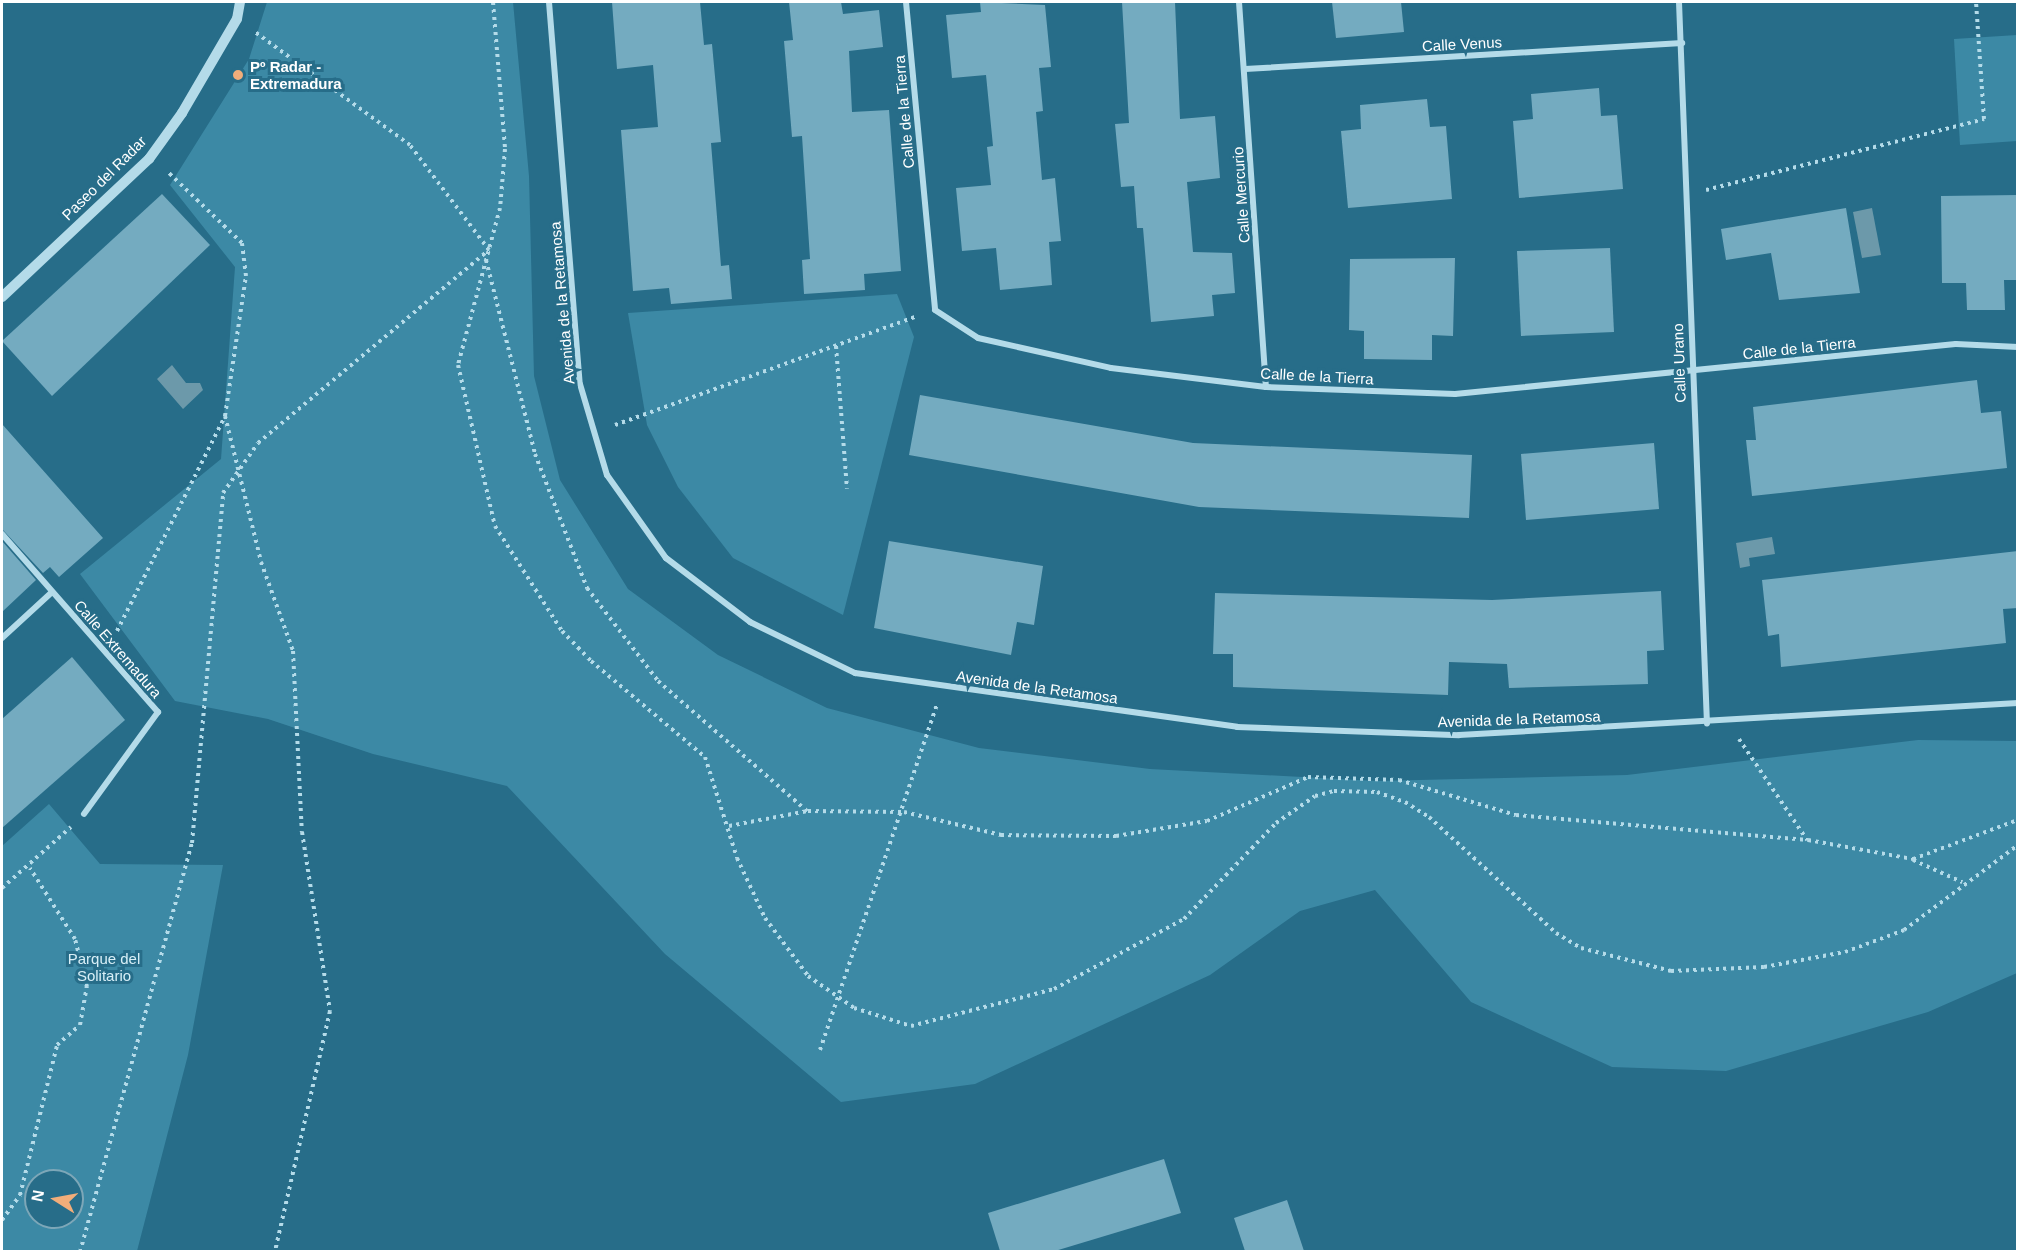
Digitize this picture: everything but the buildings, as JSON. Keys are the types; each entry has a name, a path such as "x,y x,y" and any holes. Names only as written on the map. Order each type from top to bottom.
{"street":[{"name":"Paseo del Radar","path":"2,297 149,159 237,19 240,2"},
{"name":"Avenida de la Retamosa","path":"549,2 580,384 607,475 666,558 750,622 855,672 1237,727 1459,735 1727,722 2018,703"},
{"name":"Calle de la Tierra","path":"906,2 934,310 978,338 1111,368 1266,387 1455,394 1956,344 2018,347"},
{"name":"Calle Mercurio","path":"1239,2 1266,387"},
{"name":"Calle Urano","path":"1679,2 1691,372 1707,723"},
{"name":"Calle Venus","path":"1245,69 1682,43"},
{"name":"Calle Extremadura","path":"2,534 158,712 84,814"},
{"path":"2,638 52,592"}],"path":[{"path":"493,2 505,148 489,250 460,348 459,382 495,526 562,631 591,662 705,757 748,888 765,918 808,976 838,998 871,1016 911,1026 1054,989 1184,920 1276,823 1315,796 1352,789 1377,792 1429,817 1532,913 1581,948 1671,971 1764,967 1845,952 1904,930 1962,882 2018,845"},
{"path":"1686,195 1984,119 1976,2"},
{"path":"237,19 346,93 410,145 489,250"},
{"path":"105,653 203,468 225,416 246,276 242,243 183,182 149,159"},
{"path":"80,1251 192,843 223,493 238,468 258,443 489,250"},
{"path":"486,259 535,454 587,588 658,681 808,811"},
{"path":"594,432 934,310"},
{"path":"836,346 847,489"},
{"path":"225,416 261,562 293,651 302,832 330,1011 275,1251"},
{"path":"820,1050 904,812 942,686"},
{"path":"1727,722 1808,840"},
{"path":"729,826 808,811 904,812 1001,835 1116,836 1207,821 1308,777 1400,780 1516,815 1808,840 1913,859 1962,882"},
{"path":"2,888 30,868 84,814"},
{"path":"1913,859 2018,820"},
{"path":"2,1220 20,1195 57,1045 80,1025 87,987 75,939 30,868"}],"green space":[{"path":"267,2 513,2 529,176 534,376 560,480 628,589 718,655 827,708 979,748 1150,769 1376,781 1627,775 1918,740 2017,741 2017,973 1928,1012 1726,1071 1612,1067 1471,1002 1375,890 1300,911 1210,975 975,1084 841,1102 665,954 507,786 373,754 268,719 175,701 80,574 221,459 235,267 170,185 249,59"},
{"path":"2017,35 2017,141 1960,145 1954,39"},
{"path":"897,294 914,337 843,615 733,558 678,487 647,425 628,313"},
{"name":"Parque del Solitario","path":"49,804 100,864 223,865 188,1055 137,1251 2,1251 2,846"}],"shaded area":[{"path":"1872,208 1881,255 1862,258 1853,212"},
{"path":"172,365 186,383 200,383 203,390 183,409 157,379"},
{"path":"1772,537 1775,554 1749,558 1750,566 1740,568 1736,543"}],"place":[{"name":"Pº Radar - Extremadura","path":"238,75"}]}
